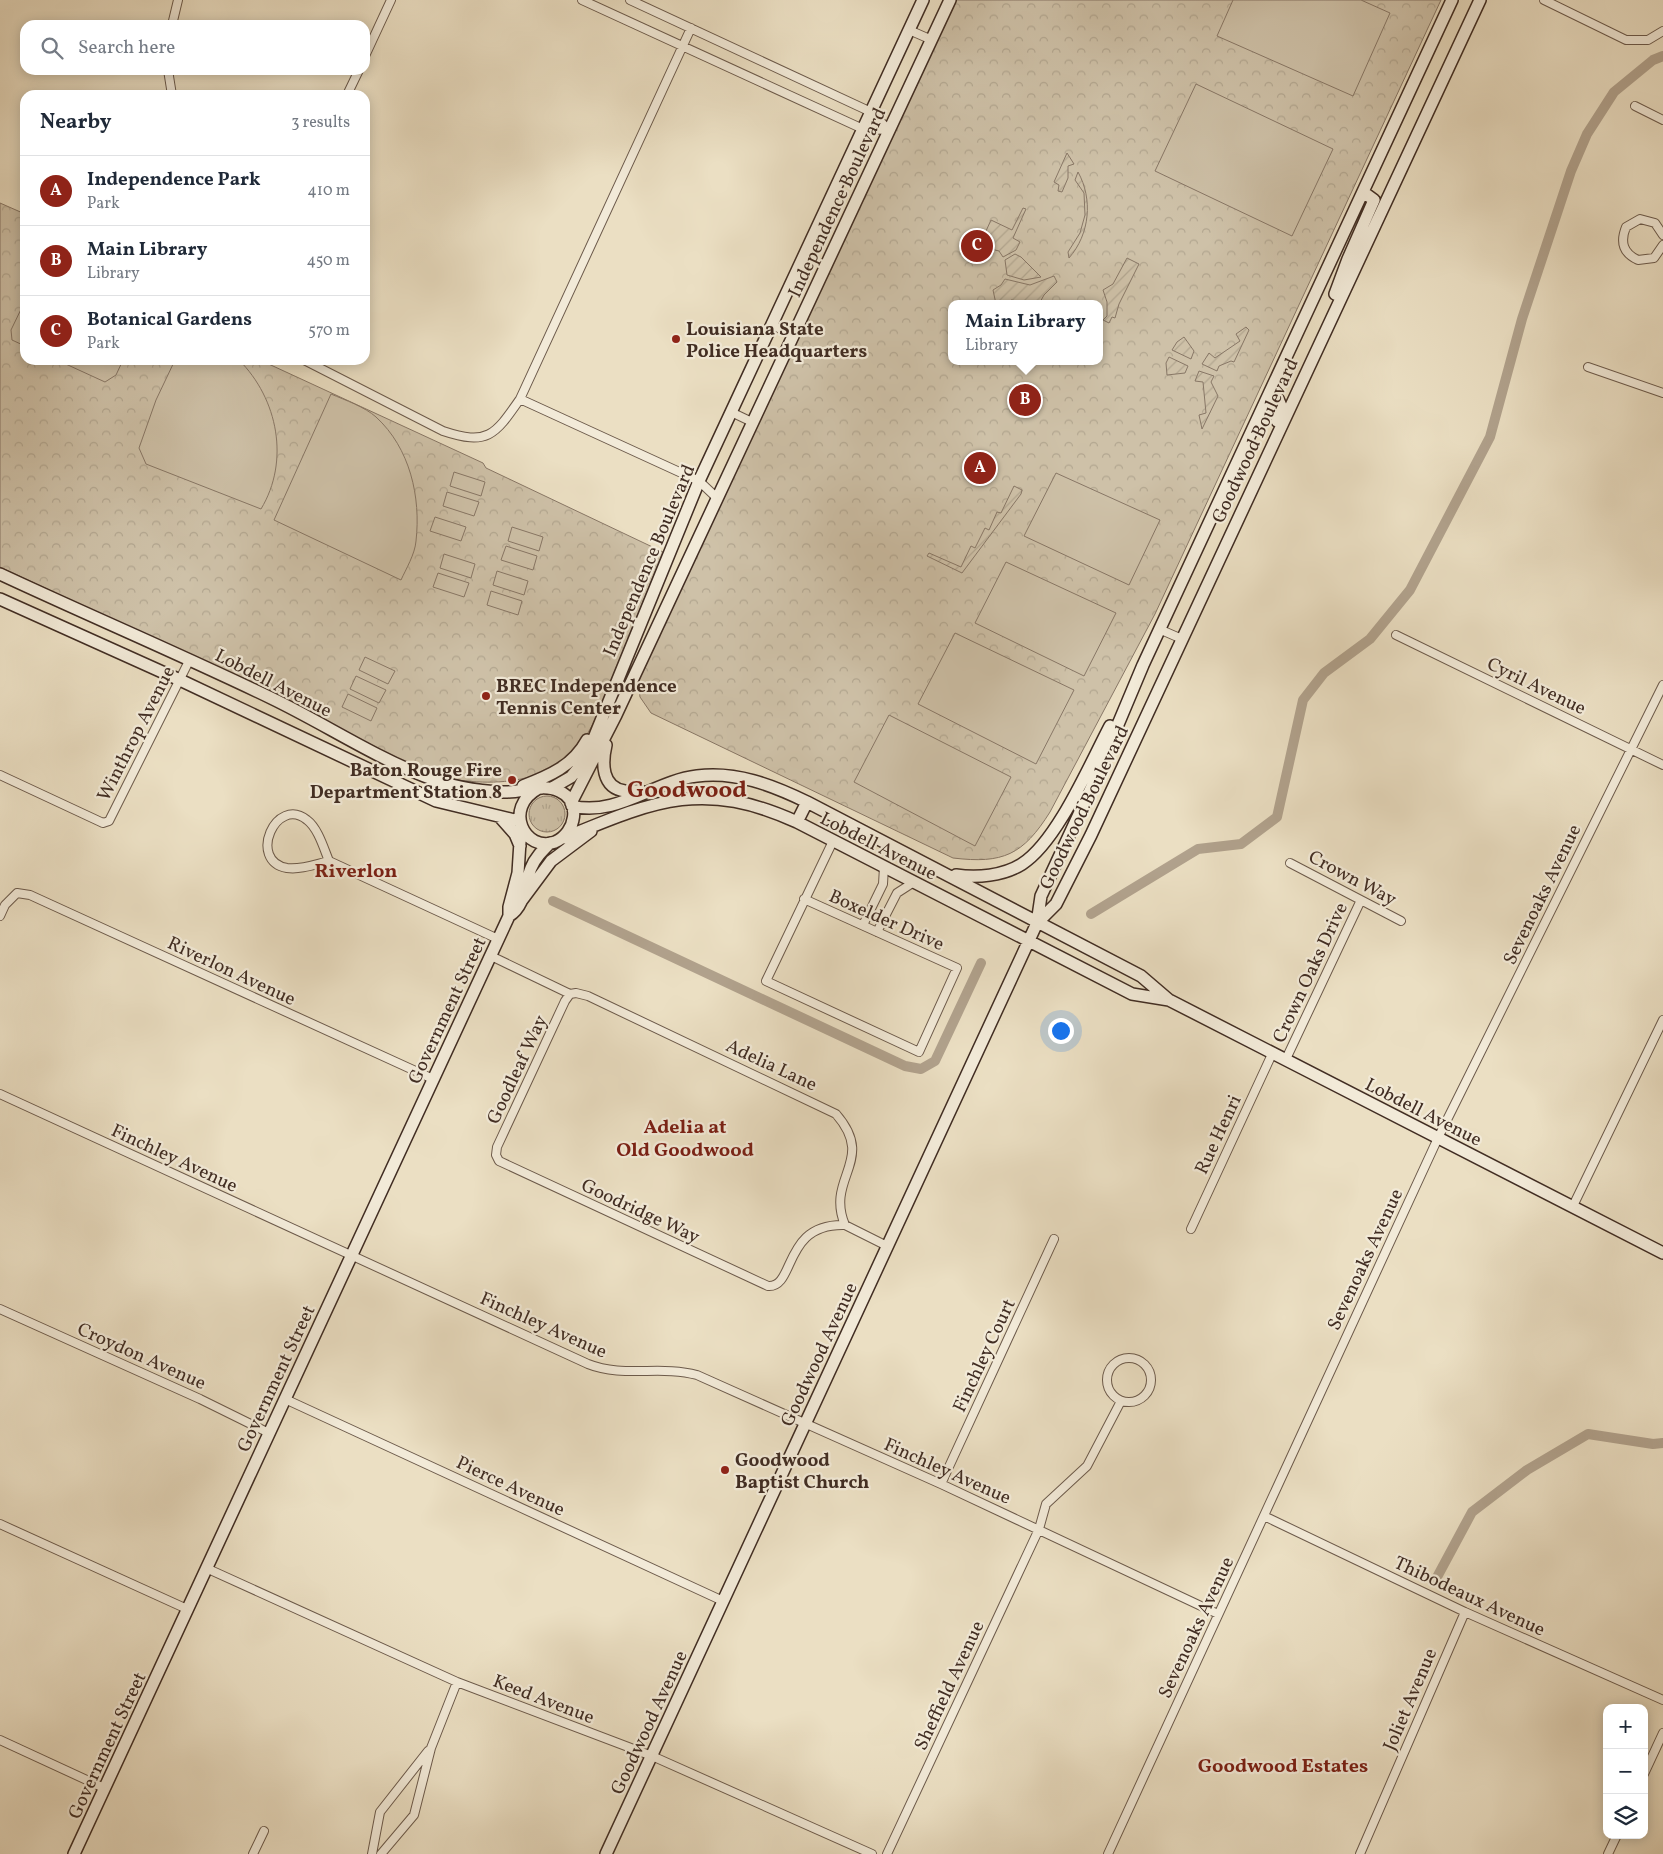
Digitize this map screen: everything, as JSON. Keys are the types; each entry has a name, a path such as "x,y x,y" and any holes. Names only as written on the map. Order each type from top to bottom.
{"main road":[{"name":"Independence Boulevard","path":"600,719 699,482 923,0"},
{"name":"Independence Boulevard","path":"608,733 950,0"},
{"name":"Goodwood Boulevard","path":"1037,923 1041,896 1093,784 1142,665 1270,394 1452,0"},
{"name":"Goodwood Boulevard","path":"1037,923 1056,904 1090,835 1480,0"},
{"path":"1332,315 1337,288 1374,200 1363,192"},
{"path":"1270,394 1278,398 1281,406 1270,449"},
{"name":"Lobdell Avenue","path":"0,574 190,659 425,776 470,789 511,792 539,788"},
{"name":"Lobdell Avenue","path":"0,599 180,680 436,801 520,823"},
{"path":"945,873 971,877 998,874 1022,864 1048,839 1142,665"},
{"path":"511,792 552,774 569,763 584,747 600,719"},
{"path":"552,788 571,777 581,766 600,719"},
{"path":"608,733 603,759 605,774 608,780 624,791 645,791"},
{"path":"572,804 608,733"},
{"name":"Lobdell Avenue","path":"572,804 604,808 645,791 696,776 727,775 749,779 807,802 1141,976 1169,1000 1663,1253"},
{"path":"696,776 696,797"},
{"path":"1090,835 1084,820 1093,784"},
{"path":"539,788 552,788 565,794 572,804 574,811 571,828 562,838 550,843 535,841 528,837 520,823 522,802 526,796 539,788"},
{"name":"Lobdell Avenue","path":"562,838 648,804 696,797 744,802 797,822 1132,994 1169,1000"},
{"path":"797,822 807,802"},
{"path":"500,817 514,834 520,848"},
{"name":"Government Street","path":"74,1854 161,1670 187,1609 509,916 520,848 520,823"},
{"path":"522,900 551,861 597,824"},
{"name":"Government Street","path":"509,916 517,911 522,900 531,867 550,843"},
{"name":"Goodwood Avenue","path":"606,1854 1037,923"}],"street":[{"path":"173,20 178,0"},
{"path":"370,45 391,0"},
{"path":"582,0 863,129 890,130"},
{"path":"630,0 871,112 890,130"},
{"path":"1544,0 1626,40 1648,40 1663,31"},
{"path":"314,365 443,431 463,438 487,437 502,425 520,399 691,28"},
{"path":"909,30 932,40"},
{"path":"169,75 171,90"},
{"path":"349,90 357,75"},
{"path":"1635,106 1663,120"},
{"path":"1663,235 1655,223 1640,219 1626,228 1622,243 1625,251 1638,260 1654,258 1663,245"},
{"path":"772,325 793,335"},
{"path":"1588,367 1663,393"},
{"path":"520,399 699,482 717,498"},
{"path":"731,412 752,422"},
{"path":"1159,629 1182,639"},
{"name":"Cyril Avenue","path":"1396,635 1663,765"},
{"name":"Winthrop Avenue","path":"0,775 103,823 109,821 190,659"},
{"name":"Sevenoaks Avenue","path":"1108,1854 1438,1138 1663,684"},
{"path":"329,861 308,820 288,815 277,820 267,839 267,851 277,864 287,868 303,867 329,861 498,939"},
{"path":"804,899 834,841"},
{"name":"Crown Way","path":"1290,863 1401,921"},
{"path":"863,926 883,884 884,867"},
{"path":"877,932 897,893 914,882"},
{"name":"Riverlon Avenue","path":"0,916 5,905 17,893 30,895 433,1080"},
{"name":"Boxelder Drive","path":"804,899 863,926 957,968 919,1052 766,981 804,899"},
{"name":"Crown Oaks Drive","path":"1286,1059 1361,900"},
{"name":"Adelia Lane","path":"491,956 570,994 576,993 588,996 824,1106 836,1114 844,1123 852,1144 850,1165 839,1193 839,1209 845,1225"},
{"name":"Goodleaf Way","path":"497,1158 497,1147 570,994"},
{"path":"1573,1206 1663,1020"},
{"name":"Rue Henri","path":"1191,1228 1273,1052"},
{"name":"Finchley Avenue","path":"0,1094 598,1368 617,1371 667,1370 697,1375 941,1484 1218,1614"},
{"name":"Goodridge Way","path":"497,1158 504,1164 750,1278 773,1286 782,1281 798,1246 806,1235 821,1228 845,1225"},
{"path":"845,1225 888,1246"},
{"name":"Finchley Court","path":"941,1484 1054,1239"},
{"name":"Croydon Avenue","path":"0,1309 200,1399 269,1433"},
{"path":"1128,1358 1138,1360 1146,1366 1151,1374 1151,1384 1147,1393 1140,1400 1130,1403 1121,1401 1113,1395 1108,1387 1107,1377 1111,1368 1119,1361 1128,1358"},
{"name":"Pierce Avenue","path":"285,1399 723,1601"},
{"name":"Sheffield Avenue","path":"887,1854 1038,1529 1046,1504 1087,1466 1121,1401"},
{"name":"Thibodeaux Avenue","path":"1264,1516 1465,1612 1663,1700"},
{"path":"0,1524 187,1609"},
{"name":"Keed Avenue","path":"206,1568 457,1682 652,1756 872,1854"},
{"name":"Joliet Avenue","path":"1360,1854 1465,1612"},
{"path":"381,1854 414,1814 430,1748 457,1682"},
{"path":"1648,1765 1663,1733"},
{"path":"0,1740 104,1788"},
{"path":"372,1854 380,1812 430,1748"},
{"path":"252,1854 264,1831"},
{"path":"1608,1854 1614,1839"}],"green space":[{"path":"951,0 1441,0 1155,614 1050,812 1040,827 1021,847 999,857 970,860 953,858 651,713 640,697 638,680"},
{"path":"1233,0 1361,0 1390,13 1353,96 1217,36"},
{"path":"1196,84 1333,149 1292,236 1155,171"},
{"path":"1067,153 1074,164 1068,166 1068,178 1062,192 1058,191 1059,185 1054,182"},
{"path":"1078,172 1086,193 1087,216 1081,238 1069,258 1068,252 1080,233 1085,215 1084,193 1075,180"},
{"path":"0,203 20,212 20,365 271,365 483,463 486,468 663,552 597,715 583,740 568,757 550,769 531,777 510,781 488,782 444,778 423,773 202,661 0,567"},
{"path":"1023,208 1026,209 1013,238 1020,242 1016,250 1003,257 999,251 987,248 976,253 991,220 1012,230"},
{"path":"1015,254 1021,257 1041,277 1024,280 1007,275 1005,260"},
{"path":"1127,258 1139,264 1119,304 1115,318 1112,317 1109,323 1103,320 1107,316 1107,302 1103,290 1113,284"},
{"path":"1054,276 1057,282 1041,300 995,300 993,290 1001,285 1005,279 1030,285"},
{"path":"20,311 20,344 12,340 11,330"},
{"path":"1246,327 1249,330 1234,362 1231,361 1219,366 1217,371 1202,364 1209,353 1215,358 1240,341 1236,334"},
{"path":"1184,337 1194,351 1191,359 1172,350 1177,342"},
{"path":"1169,357 1188,366 1185,373 1167,375 1166,363"},
{"path":"68,365 121,365 116,375 105,382"},
{"path":"173,365 243,365 263,393 276,431 275,471 270,490 261,509 146,464 139,448 156,400"},
{"path":"1199,371 1214,376 1211,382 1218,396 1202,429 1199,415 1206,413 1203,382 1195,381"},
{"path":"331,394 361,407 376,417 388,429 405,458 415,491 417,524 414,551 401,580 274,520"},
{"path":"454,472 485,482 481,496 450,486"},
{"path":"1056,473 1160,520 1129,585 1024,536"},
{"path":"1014,486 1022,490 1021,494 962,573 927,556 929,553 961,567 971,546 975,548 985,528 989,530 997,512 1001,513"},
{"path":"447,492 479,502 474,516 443,506"},
{"path":"435,517 466,527 461,541 430,531"},
{"path":"512,527 543,537 539,551 508,541"},
{"path":"506,546 537,556 533,570 501,560"},
{"path":"444,554 475,564 471,578 440,568"},
{"path":"1006,562 1116,613 1084,676 975,623"},
{"path":"497,571 528,581 524,595 493,585"},
{"path":"438,573 469,583 464,597 433,587"},
{"path":"491,591 522,601 518,615 487,605"},
{"path":"955,633 1074,690 1036,764 918,704"},
{"path":"365,657 395,671 388,684 359,670"},
{"path":"356,676 386,690 379,703 350,689"},
{"path":"348,694 377,708 371,721 342,707"},
{"path":"889,715 1011,777 975,846 854,782"},
{"path":"547,796 560,801 565,814 560,827 547,832 534,827 529,814 534,801"}],"waterway":[{"path":"1091,914 1198,849 1241,844 1277,817 1303,700 1324,673 1370,639 1410,590 1490,437 1522,319 1571,171 1587,134 1614,92 1653,60 1663,56"},
{"path":"553,901 905,1066 921,1069 935,1061 981,963"},
{"path":"1436,1579 1472,1512 1527,1470 1588,1434 1653,1444 1663,1443"}],"place":[{"name":"Botanical Gardens","path":"977,246"},
{"name":"Louisiana State Police Headquarters","path":"676,339"},
{"name":"Main Library","path":"1025,400"},
{"name":"Independence Park","path":"980,468"},
{"name":"BREC Independence Tennis Center","path":"486,696"},
{"name":"Baton Rouge Fire Department Station 8","path":"512,780"},
{"name":"Goodwood Baptist Church","path":"725,1470"}],"district":[{"name":"Goodwood","path":"687,789"},
{"name":"Riverlon","path":"356,870"},
{"name":"Adelia at Old Goodwood","path":"685,1138"},
{"name":"Goodwood Estates","path":"1283,1765"}]}
